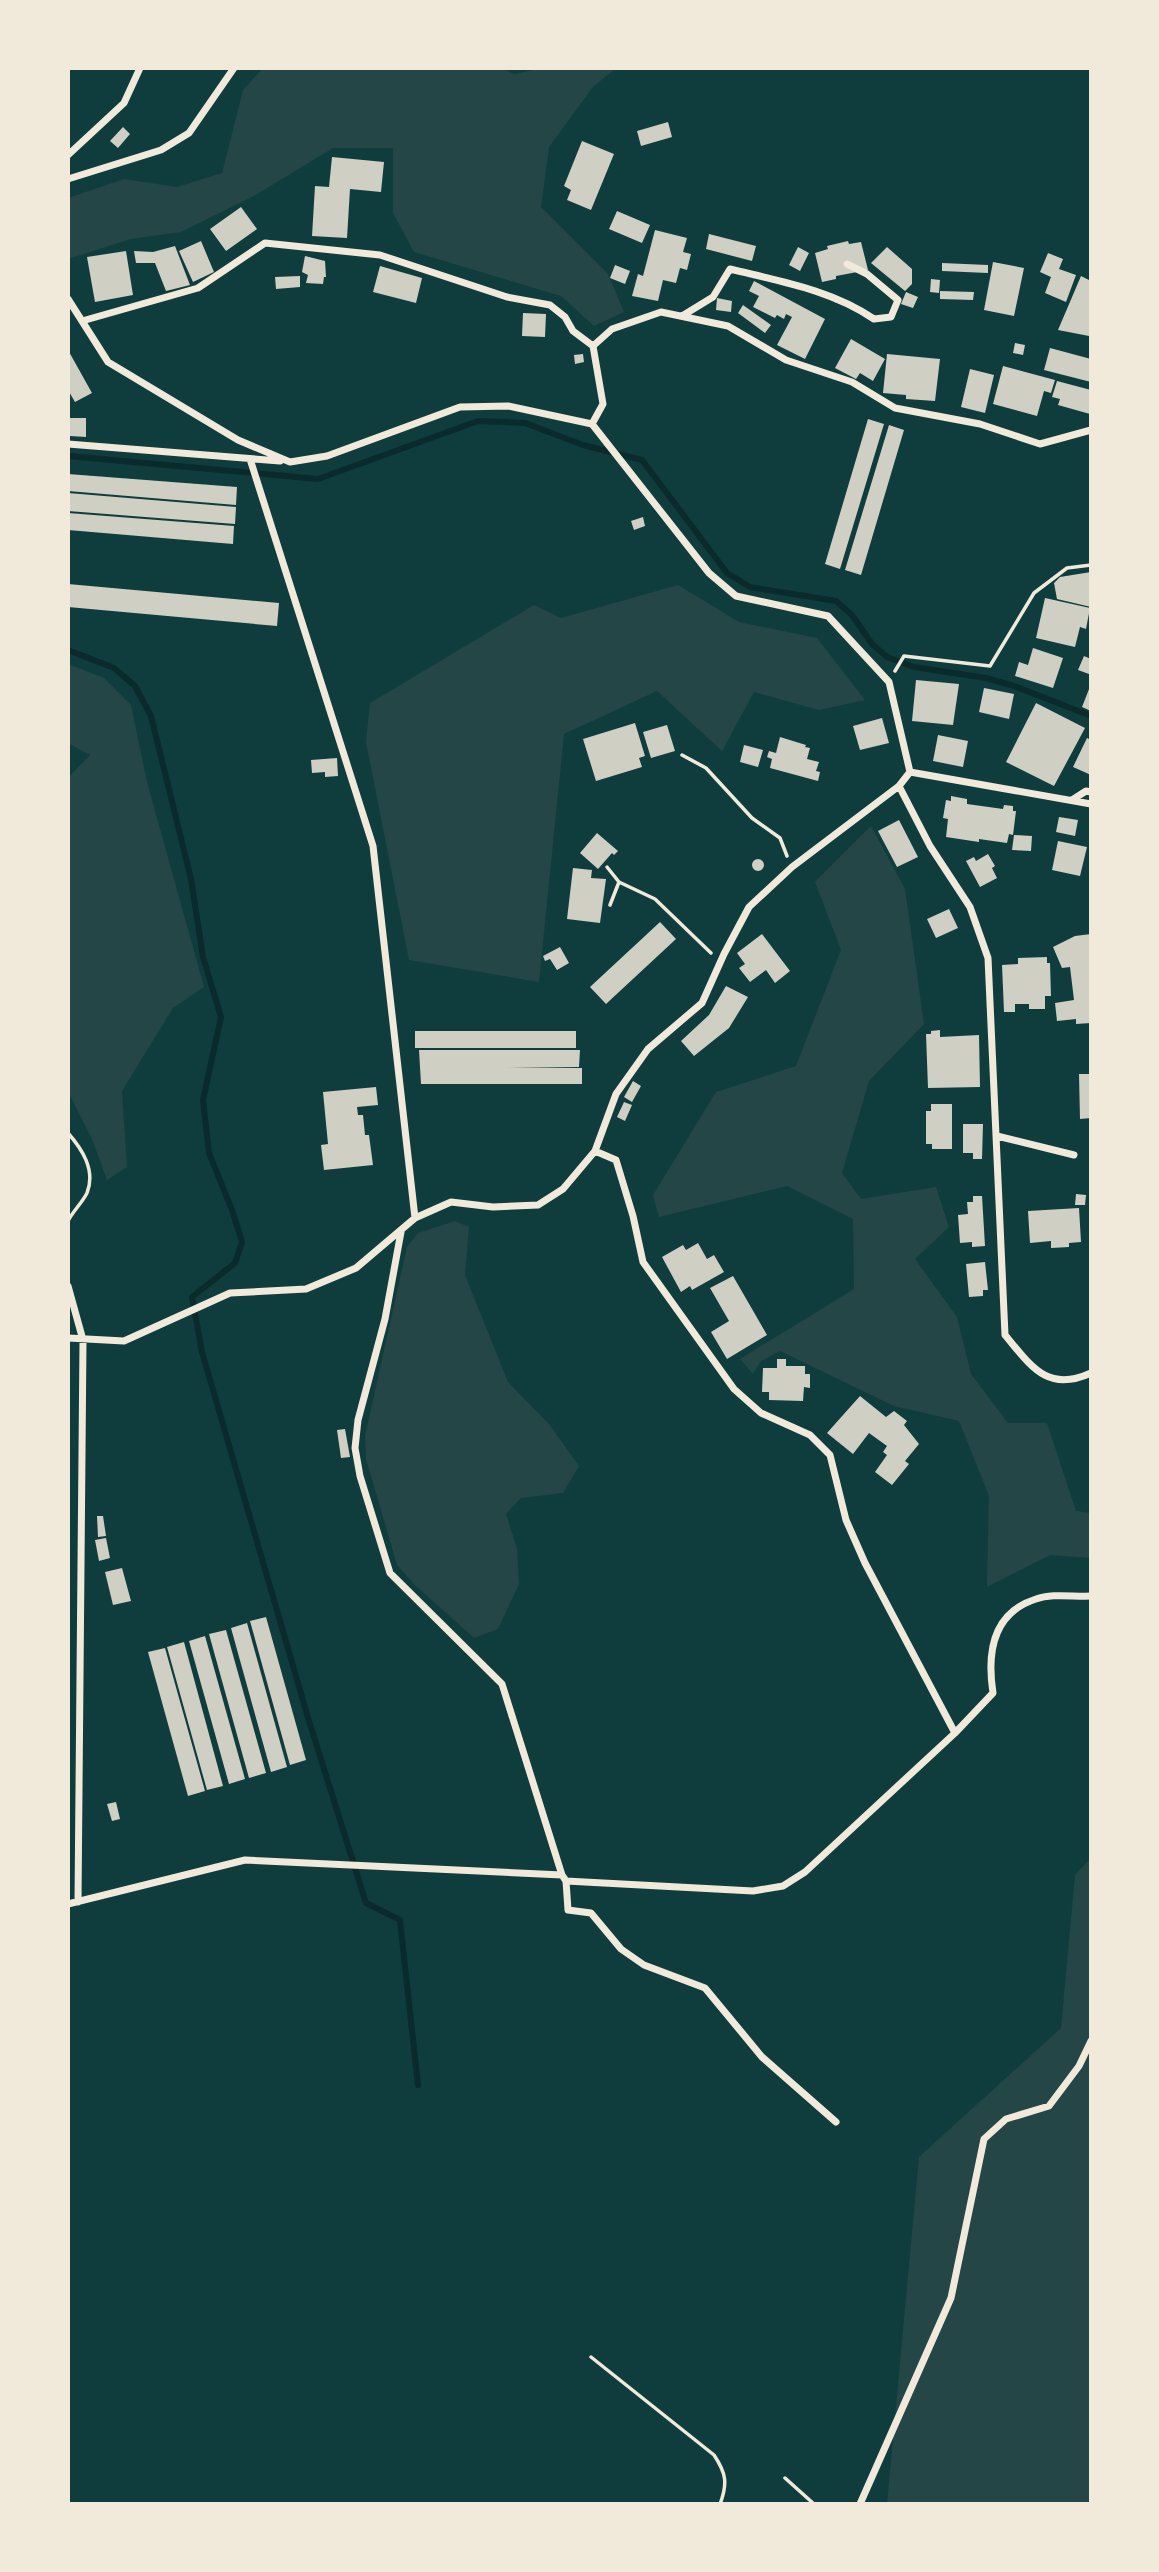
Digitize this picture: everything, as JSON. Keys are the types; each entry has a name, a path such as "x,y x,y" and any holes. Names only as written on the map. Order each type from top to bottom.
{"street":[{"path":"68,155 124,103 140,68"},
{"path":"68,179 161,150 189,133 234,68"},
{"path":"82,321 198,288 265,243 380,255 507,297 550,305 565,317 573,331 593,346 603,404 592,424"},
{"path":"681,316 713,297 730,269 819,292 853,304 874,319 891,317 898,300 866,274 847,264"},
{"path":"68,299 108,362 238,440 290,462"},
{"path":"593,346 612,329 661,312 728,326 786,360 852,382 895,408 980,424 1040,444 1091,430"},
{"path":"68,444 290,462 327,456 460,407 508,406 592,424 709,573 727,589 736,596 828,616 889,682 911,772"},
{"path":"250,459 373,846 415,1218"},
{"path":"68,1338 124,1341 230,1293 306,1289 356,1268 415,1218 452,1202 493,1207 538,1205 563,1189 595,1151 615,1094 648,1049 702,1003 749,907 792,867 899,786 911,772"},
{"path":"911,772 1091,804"},
{"path":"899,786 930,846 970,907 988,958 1005,1335 1028,1363 1052,1381 1077,1379 1091,1373"},
{"path":"1072,800 1086,791 1091,792"},
{"path":"997,1136 1074,1155"},
{"path":"595,1151 616,1160 633,1216 643,1262 734,1389 761,1413 810,1436 830,1455 846,1520 865,1563 955,1733"},
{"path":"401,1232 385,1319 358,1420 355,1448 360,1476 390,1573 502,1684 564,1878 568,1910 591,1913 621,1949 644,1965 705,1988 762,2057 836,2122"},
{"path":"68,1286 83,1340 78,1902"},
{"path":"68,1904 245,1860 753,1891 783,1886 805,1872 955,1733 993,1693 989,1667 994,1641 1017,1607 1038,1598 1091,1596"},
{"path":"860,2504 951,2298 984,2139 1006,2119 1049,2106 1079,2066 1091,2042"}],"path":[{"path":"889,682 904,656 990,666 1034,593 1066,568 1091,565"},
{"path":"682,755 706,768 752,818 780,838 792,867"},
{"path":"607,867 619,882 655,899 720,962"},
{"path":"610,905 619,882"},
{"path":"68,1133 82,1150 89,1166 87,1192 68,1221"},
{"path":"591,2357 714,2455 723,2468 726,2488 720,2504"},
{"path":"785,2477 814,2504"}],"shaded area":[{"path":"263,68 502,68 514,74 544,68 616,68 593,87 549,147 541,207 608,274 624,312 594,326 561,296 414,252 393,213 393,148 333,148 254,196 181,232 131,239 68,259 68,198 124,179 177,187 222,173 243,90"},
{"path":"678,585 739,622 817,638 865,700 819,710 754,692 722,751 657,691 564,734 539,982 409,960 366,742 370,703 534,605 561,618"},
{"path":"68,664 104,678 131,705 147,782 204,987 173,1008 122,1091 127,1167 107,1180 92,1139 68,1091 68,778 90,755 68,743"},
{"path":"871,826 905,889 924,1024 869,1081 842,1173 861,1199 936,1187 949,1227 915,1259 957,1317 971,1374 1008,1423 1047,1423 1076,1511 1091,1513 1091,1558 1050,1555 987,1587 989,1496 959,1421 894,1406 780,1351 761,1361 753,1374 740,1359 854,1289 853,1219 787,1186 659,1217 653,1195 716,1092 796,1066 841,950 815,882"},
{"path":"455,1221 469,1227 465,1275 508,1382 549,1424 579,1466 563,1493 521,1498 506,1514 517,1549 519,1584 498,1629 474,1638 415,1585 397,1565 366,1459 365,1436 407,1247 418,1233"},
{"path":"1091,1858 1091,2504 887,2504 919,2157 1061,2028 1075,1875"}],"building":[{"path":"668,122 672,137 641,146 637,131"},
{"path":"123,127 130,134 118,148 110,141"},
{"path":"582,141 614,154 591,210 567,200 571,190 564,186"},
{"path":"332,157 384,162 381,192 350,189 347,238 312,236 315,186 329,187"},
{"path":"241,207 257,229 226,251 210,229"},
{"path":"617,211 650,225 642,243 609,229"},
{"path":"655,230 687,238 683,252 691,254 687,270 680,268 676,283 663,280 658,301 632,296 638,274 643,276"},
{"path":"709,234 756,246 752,261 706,249"},
{"path":"201,241 214,272 193,282 179,251"},
{"path":"848,241 849,244 861,242 868,270 836,276 836,279 822,282 815,253 828,249 827,246"},
{"path":"175,246 190,285 166,291 155,263 136,263 134,251 153,252"},
{"path":"798,247 809,253 800,271 789,265"},
{"path":"887,247 912,269 912,284 905,291 871,263"},
{"path":"126,251 133,295 95,302 87,257"},
{"path":"1048,253 1063,259 1059,269 1076,275 1066,302 1045,293 1051,277 1040,272"},
{"path":"305,256 325,261 326,277 323,284 306,283 308,275 302,272"},
{"path":"993,262 1024,268 1014,316 984,310"},
{"path":"942,263 988,265 988,273 942,271"},
{"path":"615,265 630,271 625,284 610,278"},
{"path":"380,266 422,278 416,303 373,292"},
{"path":"300,276 300,287 276,289 275,277"},
{"path":"1081,276 1091,281 1089,336 1058,330"},
{"path":"931,279 940,280 939,293 930,292"},
{"path":"754,281 825,319 805,359 777,345 792,317 786,314 784,319 777,315 775,318 753,307 759,296 749,291"},
{"path":"940,291 974,292 973,300 940,299"},
{"path":"906,292 918,297 913,308 901,304"},
{"path":"717,298 732,301 731,312 716,310"},
{"path":"743,305 771,325 765,333 738,313"},
{"path":"523,313 546,314 545,337 522,336"},
{"path":"851,339 885,359 873,381 860,373 856,379 835,368"},
{"path":"1015,343 1025,345 1023,355 1013,353"},
{"path":"1050,348 1091,359 1091,382 1044,370"},
{"path":"68,350 92,393 75,402 68,390"},
{"path":"583,354 584,362 575,364 574,355"},
{"path":"887,354 940,359 935,401 906,399 906,395 883,393"},
{"path":"1003,366 1055,380 1051,393 1044,391 1037,416 993,404"},
{"path":"970,369 994,375 985,413 961,407"},
{"path":"1057,381 1091,390 1090,414 1058,405 1060,399 1052,397"},
{"path":"70,418 86,418 86,437 70,436"},
{"path":"868,419 884,424 840,569 825,564"},
{"path":"889,425 904,430 861,575 845,570"},
{"path":"68,474 237,487 236,505 68,491"},
{"path":"68,493 236,507 235,524 68,511"},
{"path":"68,513 234,526 233,544 68,530"},
{"path":"643,517 645,526 634,530 631,521"},
{"path":"1091,572 1091,607 1057,599 1054,583 1060,577"},
{"path":"68,584 279,603 277,626 68,607"},
{"path":"1045,598 1090,608 1086,629 1080,627 1075,647 1036,638"},
{"path":"1033,648 1063,658 1053,688 1015,676 1019,662 1028,665"},
{"path":"1084,656 1091,659 1089,674 1078,670"},
{"path":"916,680 959,684 953,725 912,721"},
{"path":"1091,684 1091,711 1082,707"},
{"path":"984,688 1014,694 1009,719 979,712"},
{"path":"1036,703 1085,728 1054,786 1006,762"},
{"path":"882,718 889,743 860,750 853,726"},
{"path":"635,723 645,756 639,758 642,767 596,781 583,739"},
{"path":"667,725 675,751 651,758 643,732"},
{"path":"938,735 968,741 963,767 933,761"},
{"path":"780,737 810,748 807,759 819,762 816,771 820,772 818,781 770,768 772,759 767,757 769,751 776,753"},
{"path":"1087,738 1091,740 1091,775 1073,767"},
{"path":"744,745 763,750 758,767 740,762"},
{"path":"337,758 338,776 325,777 325,772 312,773 311,760"},
{"path":"951,796 967,799 967,804 1003,809 1004,805 1013,806 1013,811 1016,811 1013,835 1009,834 1007,843 946,837 948,819 943,818 946,800 951,801"},
{"path":"1059,817 1078,820 1075,836 1056,832"},
{"path":"899,820 918,857 897,867 878,831"},
{"path":"597,833 618,851 614,855 612,853 598,869 580,853"},
{"path":"1014,835 1032,836 1031,851 1012,850"},
{"path":"1058,841 1087,847 1080,876 1052,870"},
{"path":"988,854 995,866 992,868 997,878 980,887 966,861 974,857 976,861"},
{"path":"758,859 764,865 758,871 752,865"},
{"path":"573,868 592,870 591,878 606,879 600,923 567,919"},
{"path":"949,909 958,928 936,938 927,919"},
{"path":"660,922 676,939 606,1004 590,987"},
{"path":"762,934 790,971 775,983 766,970 750,982 739,968 745,964 737,953"},
{"path":"1091,934 1091,1023 1076,1024 1076,1019 1057,1021 1055,1003 1074,1000 1070,967 1062,968 1053,947 1075,936"},
{"path":"560,947 569,963 557,970 550,959 545,961 543,956"},
{"path":"1047,957 1047,963 1050,963 1051,996 1045,996 1045,1009 1029,1009 1029,1004 1015,1004 1015,1012 1004,1012 1002,965 1018,964 1018,958"},
{"path":"726,986 748,997 729,1028 694,1056 681,1041 709,1015"},
{"path":"940,1030 940,1037 979,1035 980,1087 928,1088 926,1034"},
{"path":"415,1031 576,1031 576,1048 415,1048"},
{"path":"419,1050 580,1050 579,1067 502,1068 582,1068 582,1084 421,1084"},
{"path":"1079,1074 1091,1074 1091,1118 1080,1119"},
{"path":"633,1081 641,1086 632,1102 624,1097"},
{"path":"376,1087 378,1105 357,1107 358,1115 363,1115 365,1135 369,1135 373,1165 324,1170 321,1145 328,1144 323,1092"},
{"path":"624,1102 632,1105 625,1121 617,1117"},
{"path":"931,1104 952,1104 952,1149 932,1149 932,1144 926,1144 926,1111 931,1111"},
{"path":"963,1124 983,1124 982,1159 973,1159 973,1153 963,1153"},
{"path":"1076,1194 1086,1195 1085,1205 1075,1205"},
{"path":"973,1196 982,1196 985,1246 972,1247 972,1242 960,1243 958,1215 968,1214 967,1202 973,1202"},
{"path":"1079,1208 1081,1242 1069,1243 1069,1247 1051,1248 1051,1241 1030,1243 1028,1211"},
{"path":"698,1243 707,1259 714,1255 724,1272 692,1290 690,1286 681,1292 662,1257 683,1245 686,1250"},
{"path":"985,1262 988,1290 983,1290 983,1296 969,1297 966,1264"},
{"path":"733,1276 767,1335 727,1359 711,1332 729,1321 710,1288"},
{"path":"777,1359 786,1359 786,1366 805,1366 805,1374 810,1374 810,1388 804,1387 803,1401 769,1400 769,1392 762,1392 763,1368 777,1368"},
{"path":"860,1396 886,1417 894,1411 907,1421 904,1425 919,1444 905,1461 909,1464 892,1485 875,1472 887,1455 883,1452 887,1446 869,1433 853,1454 827,1433"},
{"path":"345,1429 350,1457 341,1458 337,1430"},
{"path":"97,1516 103,1516 106,1536 98,1537"},
{"path":"106,1538 110,1558 99,1561 95,1540"},
{"path":"122,1568 131,1601 113,1605 105,1572"},
{"path":"266,1617 306,1760 290,1765 250,1621"},
{"path":"247,1623 287,1767 271,1772 231,1628"},
{"path":"226,1630 266,1773 249,1778 209,1634"},
{"path":"205,1636 245,1779 229,1784 189,1641"},
{"path":"184,1642 223,1786 207,1790 167,1647"},
{"path":"165,1648 205,1791 188,1796 148,1652"},
{"path":"116,1802 120,1819 112,1821 107,1804"}],"waterway":[{"path":"68,456 318,479 478,421 525,423 583,445 642,460 727,573 750,587 836,601 852,615 872,644 887,657 914,667 986,678 1014,686 1091,716"},
{"path":"68,650 114,668 135,686 151,716 191,879 203,957 221,1017 203,1100 209,1153 242,1242 235,1263 192,1297 202,1352 309,1721 366,1903 400,1920 418,2085"}]}
